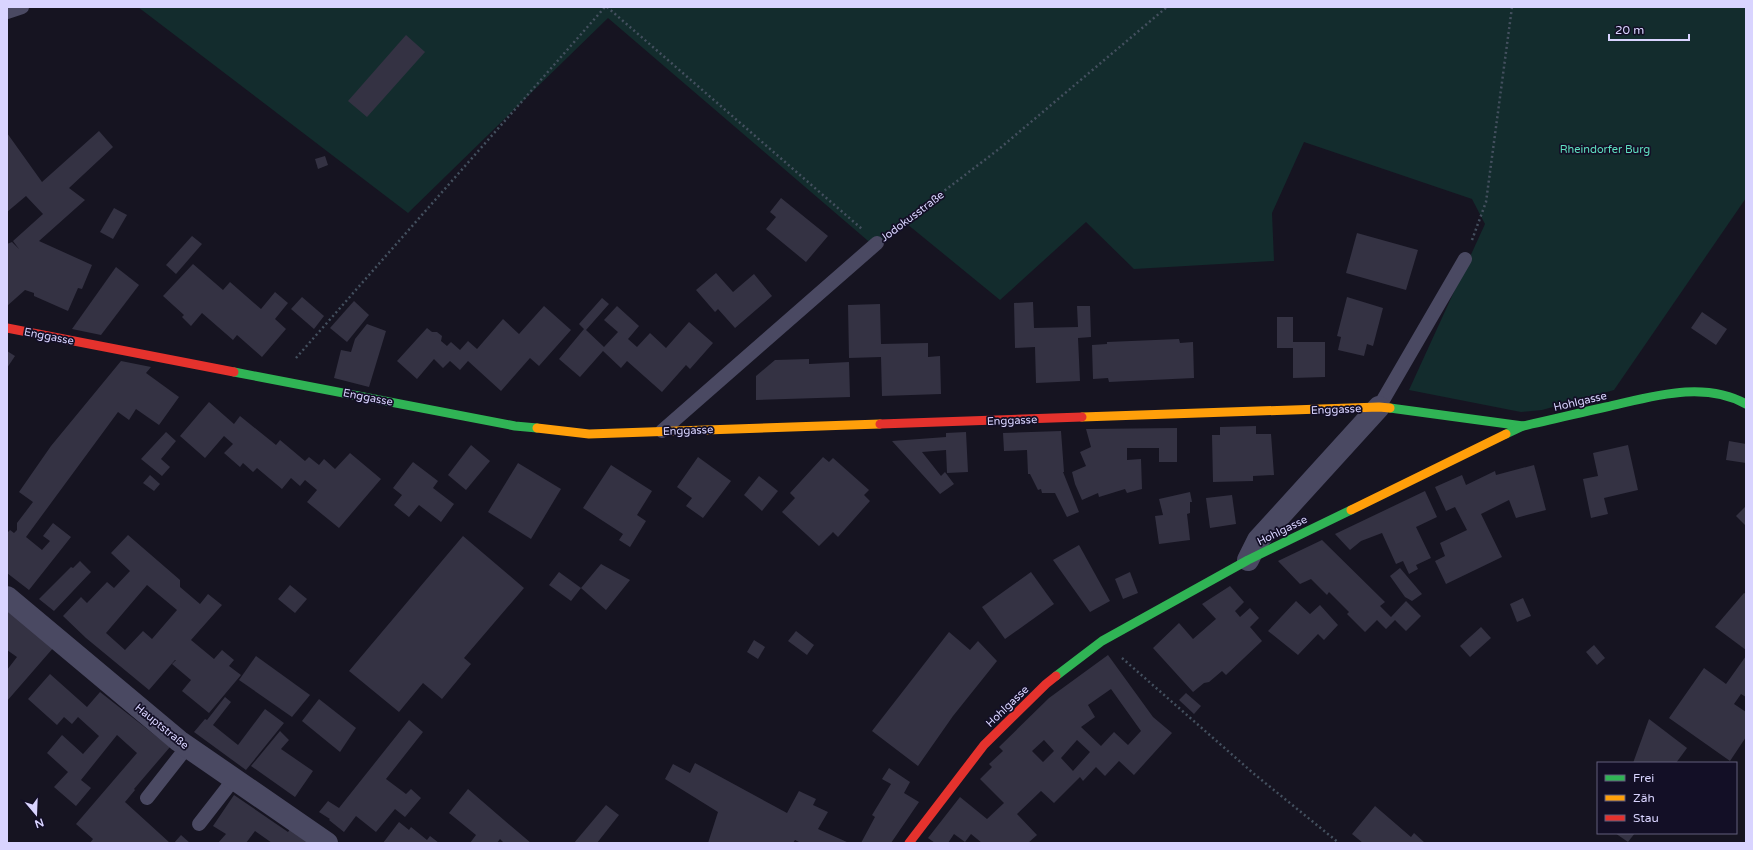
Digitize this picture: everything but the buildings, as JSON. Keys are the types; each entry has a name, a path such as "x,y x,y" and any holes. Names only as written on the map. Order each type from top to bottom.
{"street":[{"name":"Enggasse","path":"7,328 515,426 590,434 1379,407 1523,426"},
{"name":"Hohlgasse","path":"908,843 984,745 1046,684 1102,641 1248,560 1523,426 1669,393 1692,392 1716,394 1746,404"},
{"name":"Enggasse","path":"1248,560 1258,540 1379,407"},
{"name":"Hauptstraße","path":"7,597 187,747 327,843"}],"lane":[{"path":"7,12 22,7"},
{"name":"Jodokusstraße","path":"662,431 877,243"},
{"name":"Enggasse","path":"1379,407 1465,259"},
{"path":"147,798 187,747"},
{"path":"199,824 234,779"}],"path":[{"path":"277,379 606,7 877,243"},
{"name":"Jodokusstraße","path":"877,243 999,149 1167,7"},
{"path":"1465,259 1486,202 1512,7"},
{"path":"1102,641 1252,773 1339,843"}],"green space":[{"name":"Rheindorfer Burg","path":"138,7 1746,7 1746,198 1614,390 1542,410 1521,412 1409,390 1485,224 1472,199 1304,142 1272,213 1274,261 1134,269 1086,222 1000,300 907,224 874,246 608,18 408,213"}],"traffic: fast":[{"path":"234,372 515,426 537,428"},
{"path":"1506,434 1523,426 1659,395 1695,392 1712,393 1729,397 1746,404"},
{"path":"1390,408 1523,426"},
{"path":"1056,676 1102,641 1248,560 1351,510"}],"traffic: slow":[{"path":"1082,417 1379,407 1390,408"},
{"path":"537,428 589,434 880,424"},
{"path":"1351,510 1506,434"}],"traffic: jam":[{"path":"7,328 234,372"},
{"path":"880,424 1082,417"},
{"path":"909,843 984,745 1056,676"}]}
